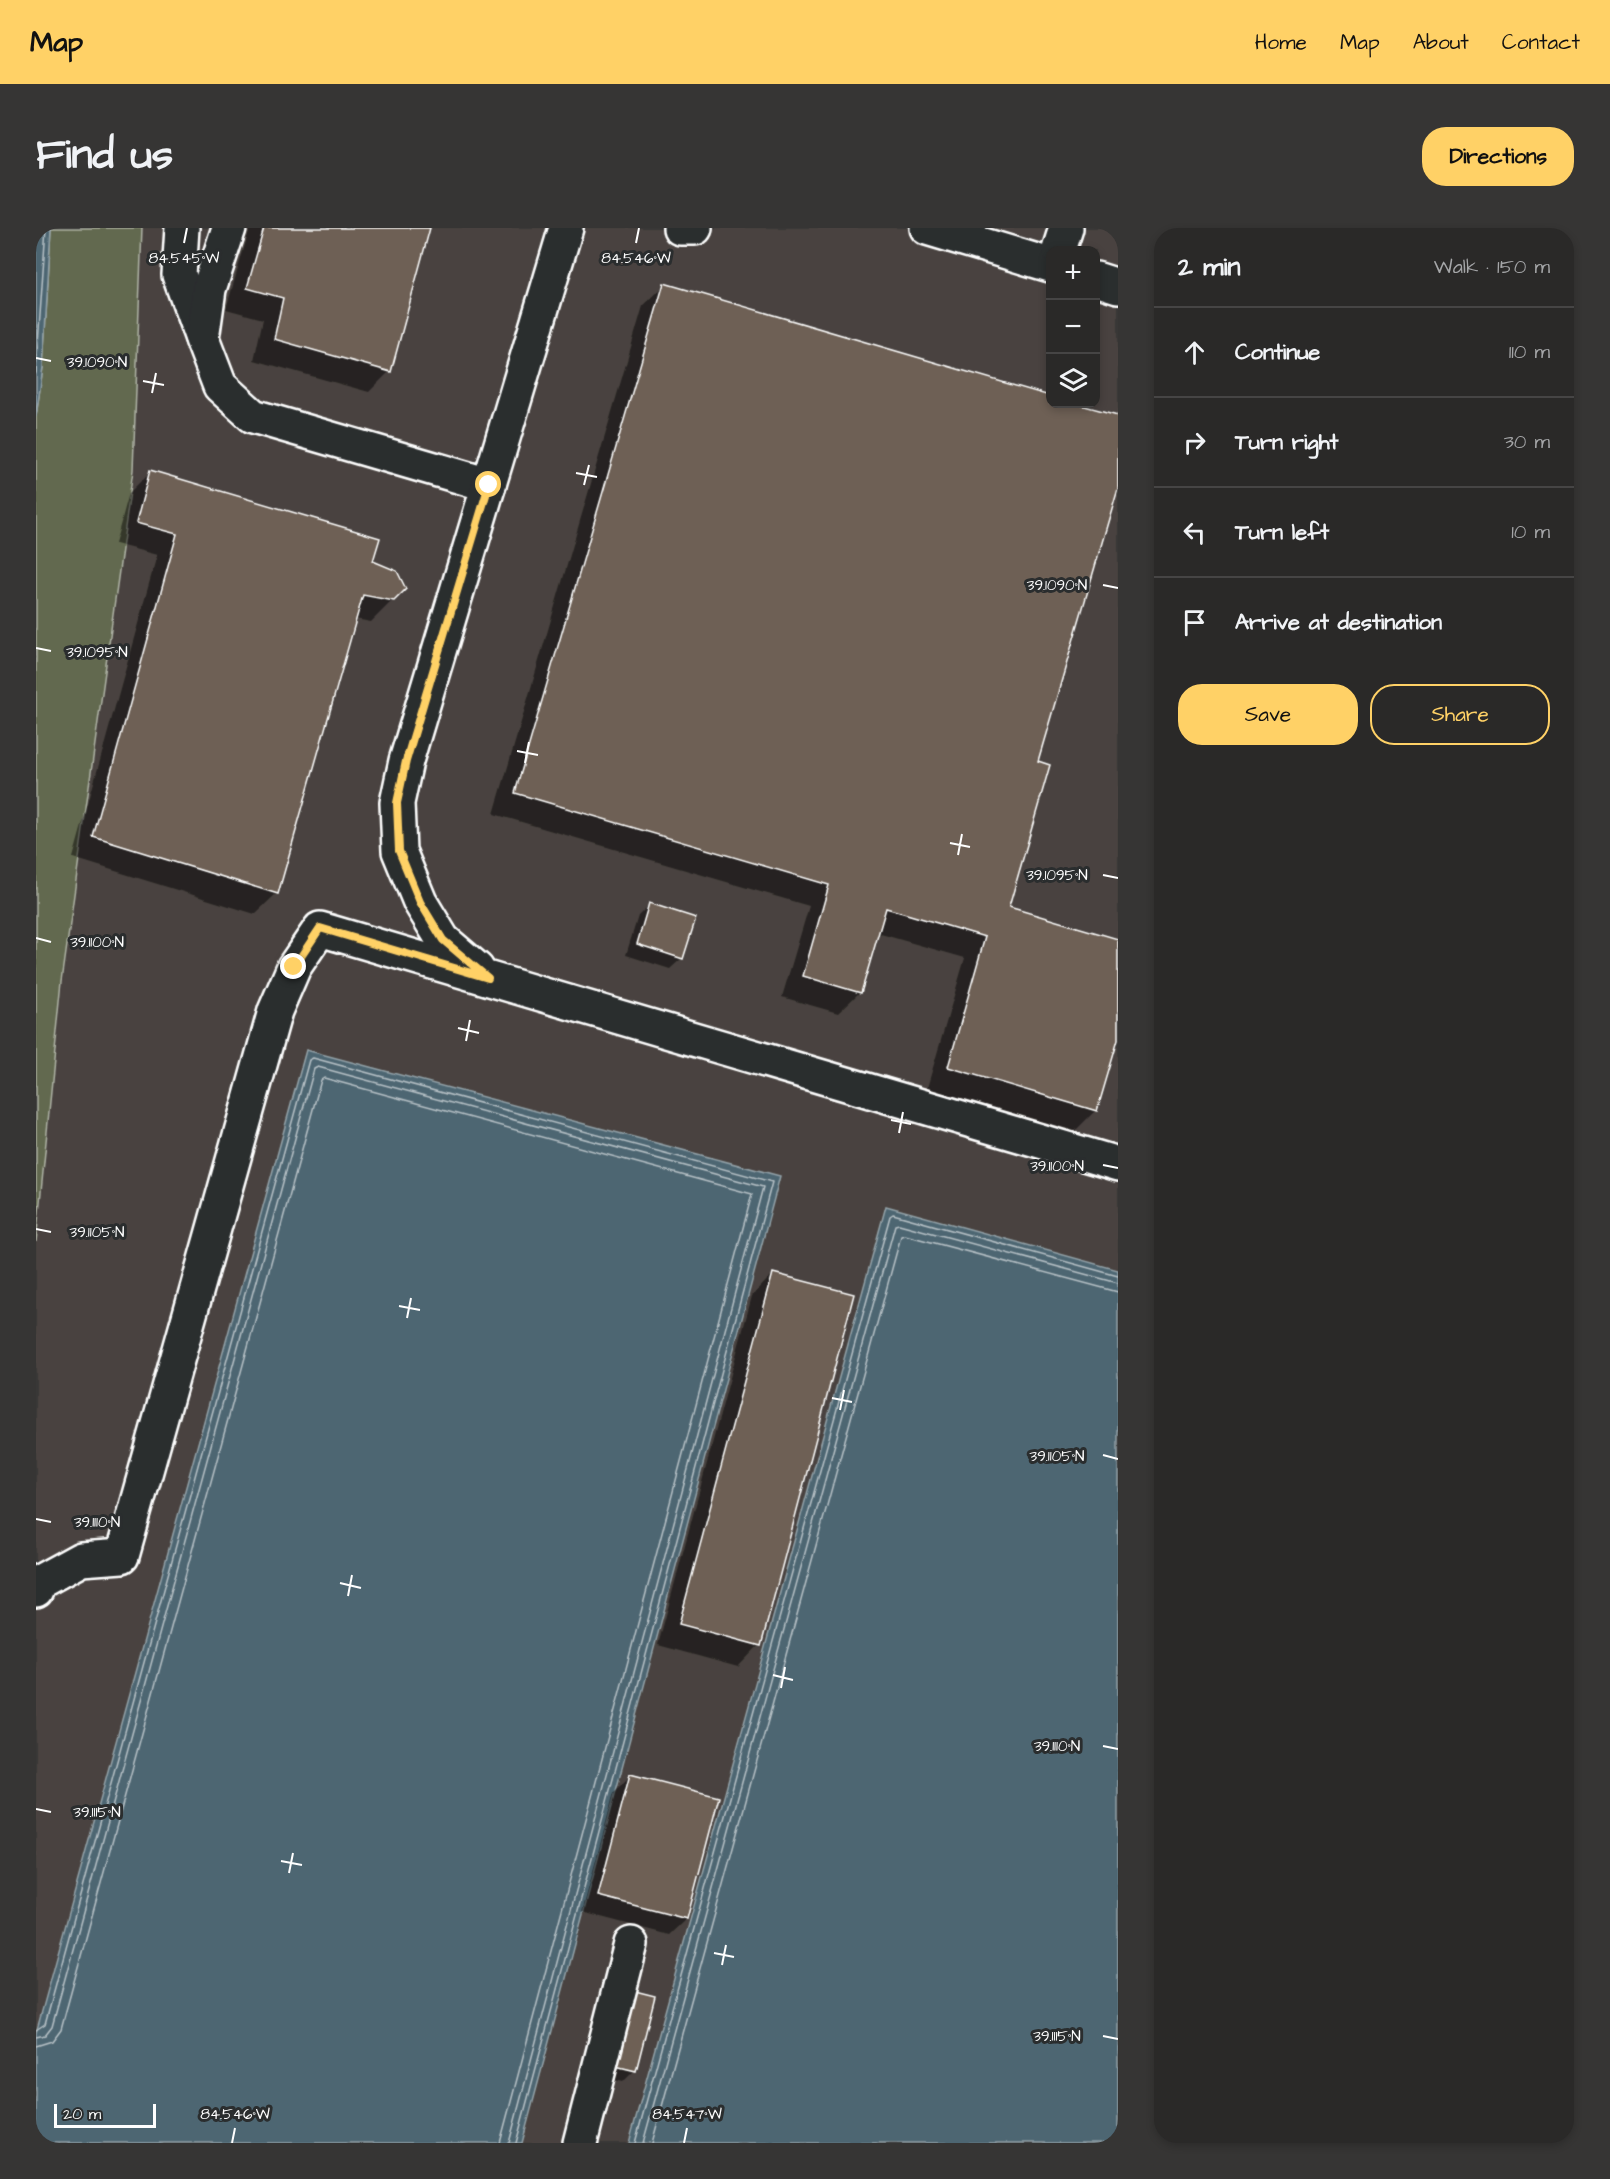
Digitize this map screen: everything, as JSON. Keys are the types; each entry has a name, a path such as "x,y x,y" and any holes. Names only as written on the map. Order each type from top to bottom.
{"lane":[{"path":"182,228 178,275 202,339 220,386 253,416 489,485"},
{"path":"202,339 209,289 229,228"},
{"path":"488,978 443,940 420,902 399,851 397,803 406,761 566,228"},
{"path":"680,228 695,228"},
{"path":"927,228 1046,264"},
{"path":"1060,246 1066,228"},
{"path":"1100,281 1118,286"},
{"path":"36,1590 39,1582 81,1558 122,1556 275,1011 294,967 320,928 1118,1164"},
{"path":"580,2143 631,1944"}],"shaded area":[{"path":"51,228 1118,228 1118,2143 36,2143 36,417 43,367"}],"green space":[{"path":"51,228 142,228 133,470 62,981 36,1242 36,417 43,367"}],"water":[{"path":"36,228 51,228 43,367 36,417"},
{"path":"306,1050 780,1176 522,2143 36,2143 36,2033"},
{"path":"886,1206 1118,1270 1118,2143 629,2143"}],"building":[{"path":"264,228 430,228 391,372 274,339 283,298 247,288"},
{"path":"664,283 1046,395 1046,408 1092,408 1118,415 1118,488 1038,761 1050,765 1009,907 1118,939 1118,1040 1097,1111 948,1067 985,937 886,908 861,993 803,976 829,885 515,793"},
{"path":"150,470 380,538 373,561 397,571 406,589 394,601 363,595 278,894 93,837 177,534 136,523"},
{"path":"649,903 696,918 683,959 637,944"},
{"path":"773,1273 854,1294 761,1646 679,1624"},
{"path":"630,1774 719,1797 687,1919 598,1896"},
{"path":"631,1990 655,1996 636,2071 611,2065"}],"route":[{"path":"294,967 320,928 488,978 443,940 420,902 399,851 397,803 406,761 489,485"}]}
